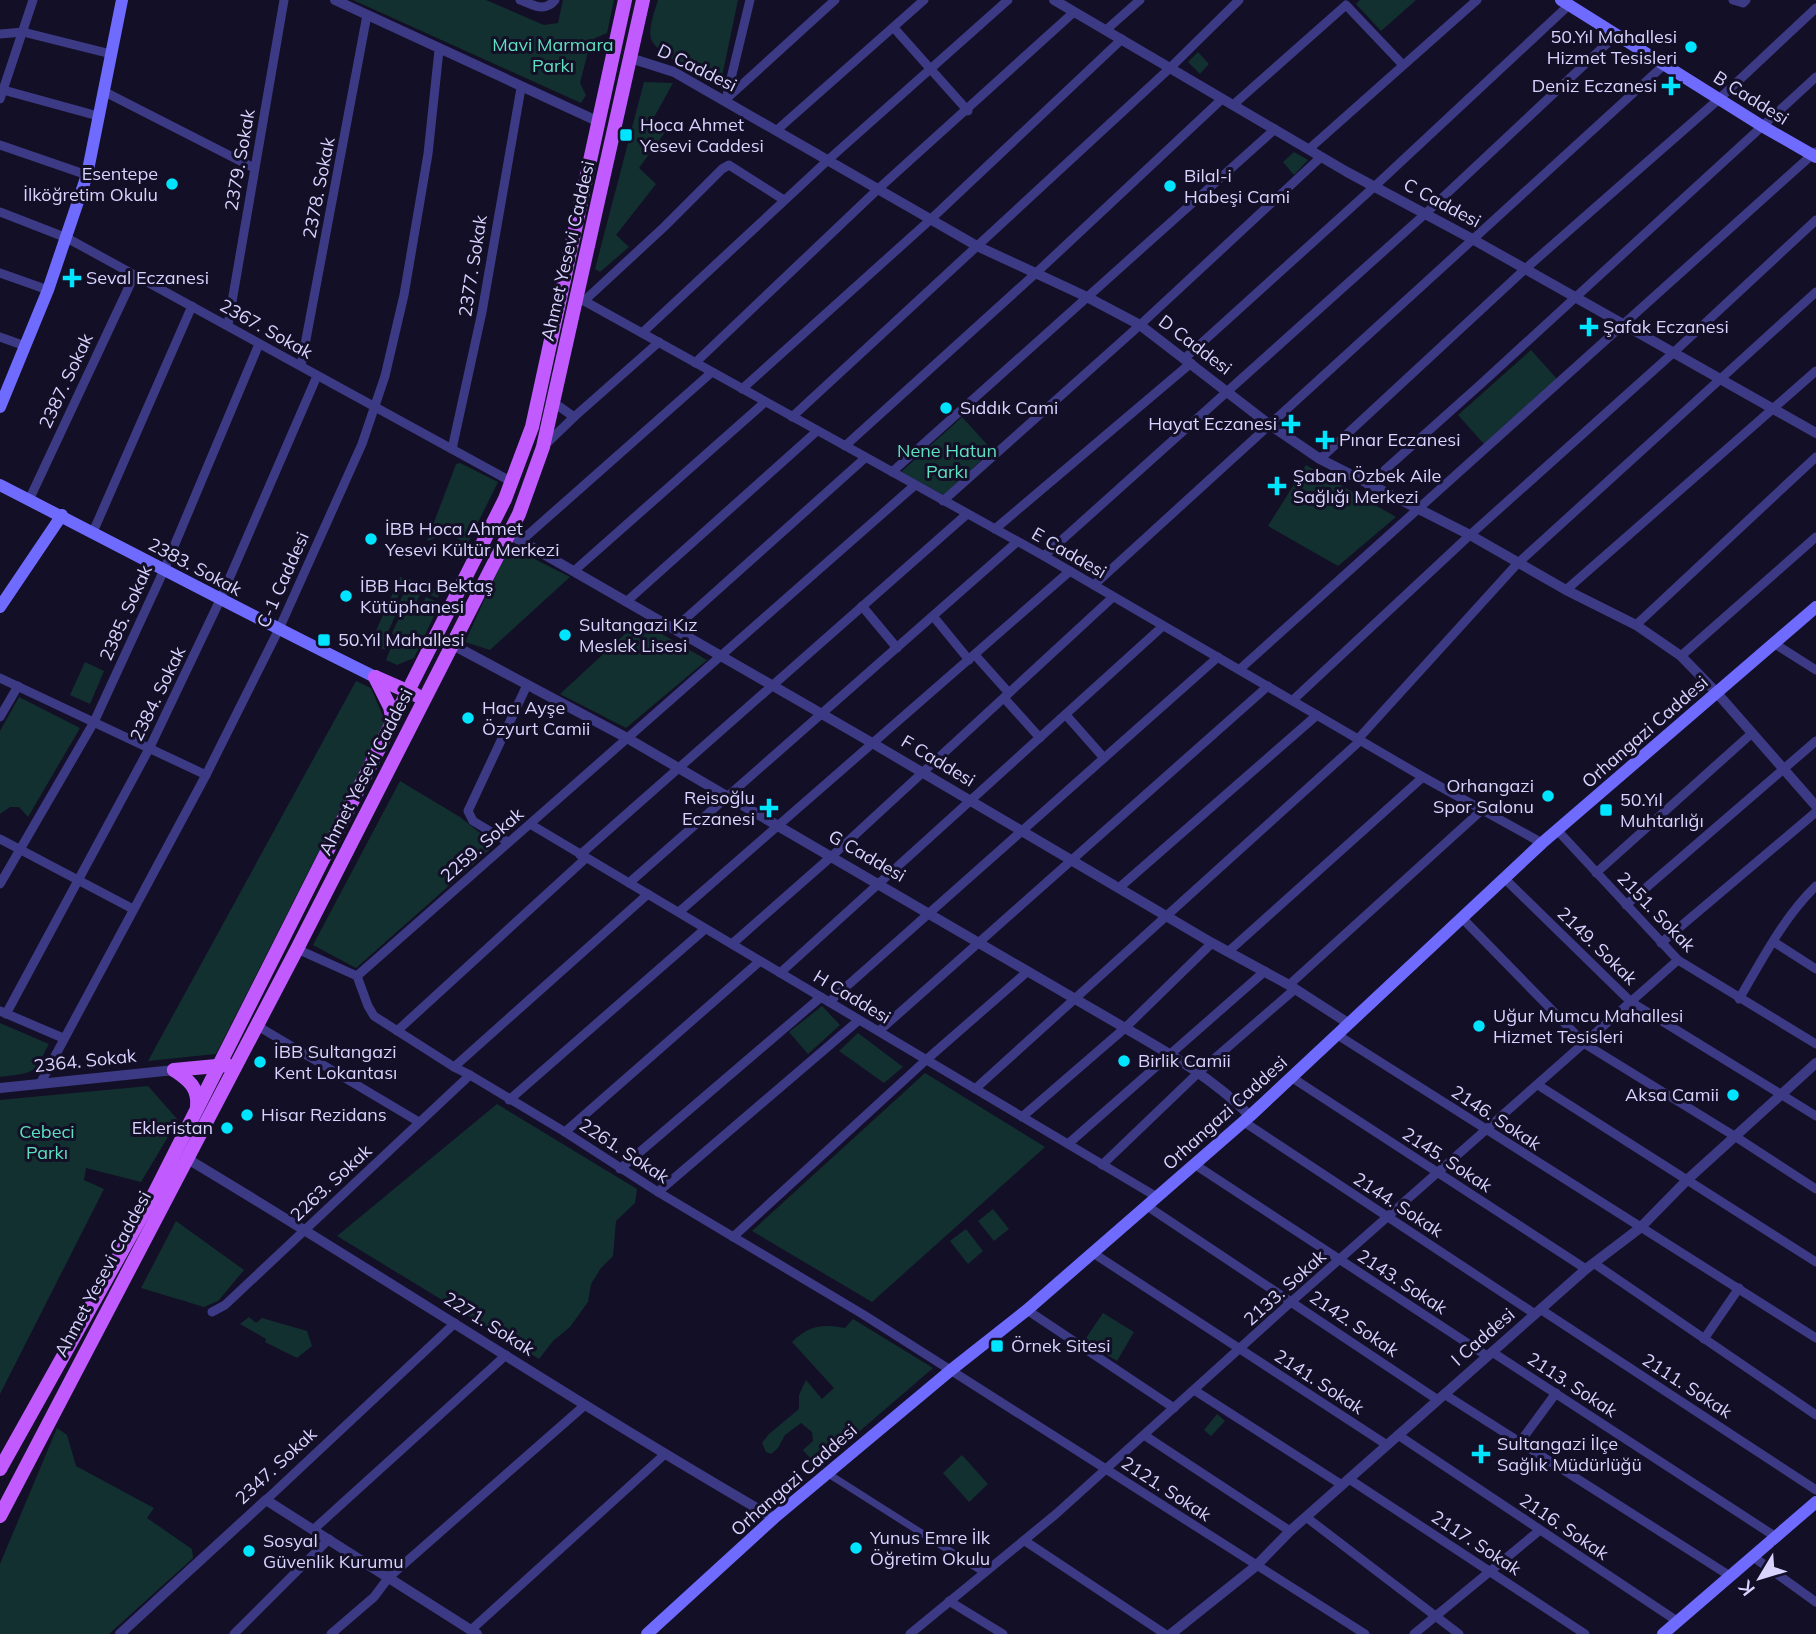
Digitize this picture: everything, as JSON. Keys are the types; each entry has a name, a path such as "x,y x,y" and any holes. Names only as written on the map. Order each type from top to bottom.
{"main road":[{"path":"0,405 48,290 87,175 122,0"},
{"path":"627,0 622,32 630,58"},
{"name":"Ahmet Yesevi Caddesi","path":"0,1469 155,1192 512,482 532,427 597,121 627,0"},
{"name":"Ahmet Yesevi Caddesi","path":"0,1516 453,645 515,537 519,514 543,447 581,299 643,0"},
{"name":"B Caddesi","path":"1565,3 1762,126 1815,154"},
{"path":"613,54 630,58"},
{"name":"2383. Sokak","path":"0,485 62,515 220,600 375,677"},
{"path":"0,607 62,515"},
{"path":"492,525 515,537"},
{"name":"Orhangazi Caddesi","path":"647,1634 774,1518 1027,1310 1247,1119 1542,843 1816,607"},
{"path":"444,620 453,645"},
{"path":"375,677 425,699"},
{"path":"375,677 390,707 393,721"},
{"path":"174,1070 235,1064"},
{"path":"174,1070 196,1090 197,1110"},
{"path":"1663,1634 1816,1502"}],"street":[{"path":"0,99 33,0"},
{"name":"2379. Sokak","path":"228,325 284,0"},
{"path":"335,0 597,121"},
{"path":"520,0 542,9 555,0"},
{"path":"726,100 750,0"},
{"path":"726,100 835,0"},
{"path":"777,130 924,0"},
{"path":"642,333 784,200 1008,0"},
{"name":"C Caddesi","path":"1054,0 1321,157 1816,433"},
{"path":"1106,30 1140,0"},
{"path":"792,416 1170,68 1239,0"},
{"path":"1309,149 1477,0"},
{"path":"1733,0 1745,1"},
{"path":"1233,105 1349,3 1403,65"},
{"path":"995,529 1188,360 1375,186 1565,3"},
{"path":"1320,458 1524,270 1719,99 1816,8"},
{"path":"695,363 877,190 968,111 1074,12"},
{"name":"2378. Sokak","path":"301,366 367,15"},
{"path":"894,28 968,111"},
{"path":"0,34 23,32 111,54"},
{"path":"1044,556 1424,214 1616,35"},
{"path":"742,389 930,220 1122,39"},
{"name":"C-1 Caddesi","path":"40,1084 206,775 279,629 362,444 385,376 404,295 428,154 439,50"},
{"name":"D Caddesi","path":"630,58 674,72 977,246 1140,325 1270,425 1320,458 1636,625 1681,656 1816,806"},
{"path":"1094,585 1664,65"},
{"path":"1368,485 1816,77"},
{"name":"2377. Sokak","path":"452,449 482,312 521,88"},
{"path":"2,89 98,116"},
{"path":"103,91 254,168"},
{"path":"845,446 1035,274 1222,99"},
{"path":"892,472 1275,129"},
{"path":"0,145 87,175"},
{"path":"1240,669 1815,154"},
{"path":"943,501 1140,325 1321,157"},
{"path":"581,299 664,227 729,165 784,200"},
{"name":"2367. Sokak","path":"0,212 67,238 512,482"},
{"path":"1293,700 1816,220"},
{"path":"0,273 48,290"},
{"name":"2387. Sokak","path":"29,500 134,276"},
{"path":"975,1089 1359,740 1517,564 1816,292"},
{"name":"E Caddesi","path":"581,299 1044,556 1423,777 1542,843"},
{"path":"93,532 192,306"},
{"path":"0,337 25,346"},
{"path":"543,447 659,342"},
{"name":"2385. Sokak","path":"0,884 94,722 164,570 258,344"},
{"path":"1566,590 1775,410 1816,371"},
{"path":"515,537 712,372"},
{"name":"2384. Sokak","path":"3,1013 150,747 220,600 317,376"},
{"path":"553,402 574,417"},
{"path":"574,571 765,402"},
{"path":"625,602 817,431"},
{"path":"674,629 865,457"},
{"path":"1636,625 1816,457"},
{"name":"2259. Sokak","path":"357,976 915,485"},
{"path":"397,1031 679,768 967,514"},
{"name":"F Caddesi","path":"515,537 1212,943 1265,971 1348,1023"},
{"path":"1681,656 1816,537"},
{"path":"629,883 1017,542"},
{"path":"680,912 1070,571"},
{"path":"732,944 832,856 1113,597"},
{"path":"862,606 897,648"},
{"path":"933,616 1007,696 1040,738"},
{"path":"780,973 1163,626"},
{"path":"1775,644 1816,670"},
{"name":"G Caddesi","path":"453,645 627,738 1199,1072 1232,1097 1247,1119"},
{"path":"620,1169 929,913 1218,657"},
{"path":"0,678 206,775"},
{"path":"508,842 473,821 468,811 527,685"},
{"path":"0,717 18,686"},
{"path":"878,1031 1268,686"},
{"path":"1066,715 1104,758"},
{"path":"1120,887 1317,715"},
{"path":"1596,873 1751,734"},
{"path":"1626,905 1816,741"},
{"path":"1229,951 1423,777"},
{"path":"1102,1165 1483,809"},
{"path":"1661,943 1816,812"},
{"name":"H Caddesi","path":"530,824 1157,1197"},
{"name":"2151. Sokak","path":"1558,831 1678,960 1816,1044"},
{"path":"0,839 133,909"},
{"name":"2149. Sokak","path":"1505,879 1631,1002 1816,1116"},
{"path":"1739,999 1793,911 1814,892"},
{"path":"454,1067 648,894"},
{"path":"1463,919 1585,1044 1816,1189"},
{"path":"509,1100 705,929"},
{"path":"1774,942 1816,969"},
{"path":"1022,1117 1125,1028 1212,943"},
{"path":"296,949 357,976"},
{"name":"2133. Sokak","path":"911,1634 983,1572 1025,1541 1678,960"},
{"path":"565,1132 760,961"},
{"path":"733,1237 926,1060 1028,971"},
{"path":"1068,1144 1265,971"},
{"name":"2261. Sokak","path":"357,976 374,1016 951,1370"},
{"path":"3,1013 63,1038"},
{"path":"658,1192 859,1020"},
{"path":"256,1025 419,1122"},
{"name":"2146. Sokak","path":"1336,1034 1816,1338"},
{"name":"I Caddesi","path":"1171,1634 1256,1566 1290,1531 1489,1354 1590,1266 1640,1228 1688,1179 1816,1063"},
{"name":"2364. Sokak","path":"0,1088 174,1070"},
{"name":"2263. Sokak","path":"212,1312 225,1305 470,1074"},
{"name":"2145. Sokak","path":"1291,1077 1438,1173 1704,1339 1816,1415"},
{"path":"1538,1085 1816,1262"},
{"name":"2144. Sokak","path":"1247,1119 1388,1217 1538,1312"},
{"name":"2271. Sokak","path":"186,1158 304,1228 665,1454 774,1518"},
{"name":"2143. Sokak","path":"1194,1164 1489,1354"},
{"name":"2142. Sokak","path":"1147,1206 1441,1397 1520,1441 1730,1576"},
{"name":"2141. Sokak","path":"1093,1253 1387,1445"},
{"path":"1704,1339 1740,1288"},
{"path":"1027,1310 1174,1408"},
{"name":"2111. Sokak","path":"1538,1312 1816,1490"},
{"name":"2347. Sokak","path":"120,1634 455,1323"},
{"name":"2113. Sokak","path":"1489,1354 1556,1393 1776,1537"},
{"path":"314,1529 506,1355"},
{"name":"2121. Sokak","path":"951,1370 1365,1634"},
{"name":"2117. Sokak","path":"1194,1390 1491,1571 1586,1634"},
{"path":"1520,1441 1556,1393"},
{"path":"331,1634 374,1597 389,1577 585,1405"},
{"path":"1144,1435 1290,1531"},
{"name":"2116. Sokak","path":"1398,1435 1677,1621"},
{"path":"266,1500 474,1632 665,1454"},
{"path":"827,1473 983,1572"},
{"path":"1307,1517 1459,1634"},
{"path":"1414,1634 1540,1530"},
{"path":"234,1634 329,1539"},
{"path":"1025,1541 1165,1634"},
{"path":"1752,1556 1816,1602"},
{"path":"949,1601 1003,1634"}],"green space":[{"name":"Mavi Marmara Parkı","path":"353,0 486,0 544,25 558,23 563,0 614,0 607,33 591,40 580,83 586,95 581,103"},
{"path":"658,0 738,0 720,86 671,58 655,45 650,30"},
{"path":"1360,0 1416,0 1381,31 1356,4"},
{"path":"1198,52 1209,64 1200,74 1188,62"},
{"path":"644,82 673,83 653,119 668,128 639,168 656,184 616,235 629,247 600,272 595,269"},
{"path":"1294,152 1308,160 1294,175 1283,162"},
{"path":"1531,350 1557,379 1484,444 1458,415"},
{"name":"Nene Hatun Parkı","path":"962,417 992,450 944,495 901,472"},
{"path":"460,463 498,482 468,543 446,534 427,541 456,464"},
{"path":"1306,465 1396,517 1338,566 1268,526"},
{"path":"509,546 570,577 490,650 465,642"},
{"path":"400,577 406,579 392,609 396,614 384,641 388,643 385,650 370,644"},
{"path":"409,579 440,592 438,598 421,592 414,609 399,604"},
{"path":"426,597 440,603 414,658 397,665 386,660 395,637 392,633 403,610 417,616"},
{"path":"639,621 707,660 626,728 560,694"},
{"path":"85,662 104,671 90,704 70,695"},
{"path":"356,681 371,688 385,721 216,1054 148,1061"},
{"path":"19,697 80,728 28,817 19,807 10,807 0,814 0,731"},
{"path":"400,781 460,817 495,845 356,968 313,945"},
{"path":"822,1006 840,1025 808,1054 789,1032"},
{"path":"0,1023 49,1044 32,1071 0,1077"},
{"path":"858,1033 903,1067 884,1083 839,1051"},
{"path":"925,1073 1045,1147 872,1302 752,1231"},
{"name":"Cebeci Parkı","path":"148,1086 178,1120 141,1182 86,1168 84,1180 104,1189 0,1394 0,1100"},
{"path":"497,1104 637,1189 635,1203 616,1221 613,1256 591,1284 588,1302 570,1327 553,1341 539,1359 337,1236"},
{"path":"993,1209 1009,1229 994,1241 978,1221"},
{"path":"176,1221 244,1270 218,1301 204,1307 141,1288"},
{"path":"966,1229 983,1251 968,1264 950,1241"},
{"path":"1103,1313 1134,1332 1117,1361 1084,1341"},
{"path":"249,1317 256,1323 262,1318 307,1331 312,1346 297,1358 265,1342 266,1339 240,1324"},
{"path":"853,1319 933,1368 818,1467 803,1450 813,1441 812,1432 801,1423 785,1435 771,1454 766,1452 762,1443 799,1409 799,1395 806,1380 822,1399 834,1388 792,1342 810,1329 823,1326 845,1328"},
{"path":"1217,1414 1225,1421 1211,1436 1204,1430"},
{"path":"57,1428 67,1435 76,1466 154,1508 147,1518 192,1549 193,1558 109,1634 0,1634 0,1564"},
{"path":"962,1455 988,1484 969,1502 943,1473"}],"place":[{"name":"50.Yıl Mahallesi Hizmet Tesisleri","path":"1691,47"},
{"name":"Deniz Eczanesi","path":"1671,86"},
{"name":"Hoca Ahmet Yesevi Caddesi","path":"626,135"},
{"name":"Esentepe İlköğretim Okulu","path":"172,184"},
{"name":"Bilal-i Habeşi Cami","path":"1170,186"},
{"name":"Seval Eczanesi","path":"72,278"},
{"name":"Şafak Eczanesi","path":"1589,327"},
{"name":"Sıddık Cami","path":"946,408"},
{"name":"Hayat Eczanesi","path":"1291,424"},
{"name":"Pınar Eczanesi","path":"1325,440"},
{"name":"Şaban Özbek Aile Sağlığı Merkezi","path":"1277,486"},
{"name":"İBB Hoca Ahmet Yesevi Kültür Merkezi","path":"371,539"},
{"name":"İBB Hacı Bektaş Kütüphanesi","path":"346,596"},
{"name":"Sultangazi Kız Meslek Lisesi","path":"565,635"},
{"name":"50.Yıl Mahallesi","path":"324,640"},
{"name":"Hacı Ayşe Özyurt Camii","path":"468,718"},
{"name":"Orhangazi Spor Salonu","path":"1548,796"},
{"name":"Reisoğlu Eczanesi","path":"769,808"},
{"name":"50.Yıl Muhtarlığı","path":"1606,810"},
{"name":"Uğur Mumcu Mahallesi Hizmet Tesisleri","path":"1479,1026"},
{"name":"Birlik Camii","path":"1124,1061"},
{"name":"İBB Sultangazi Kent Lokantası","path":"260,1062"},
{"name":"Aksa Camii","path":"1733,1095"},
{"name":"Hisar Rezidans","path":"247,1115"},
{"name":"Ekleristan","path":"227,1128"},
{"name":"Örnek Sitesi","path":"997,1346"},
{"name":"Sultangazi İlçe Sağlık Müdürlüğü","path":"1481,1454"},
{"name":"Yunus Emre İlk Öğretim Okulu","path":"856,1548"},
{"name":"Sosyal Güvenlik Kurumu","path":"249,1551"}]}
